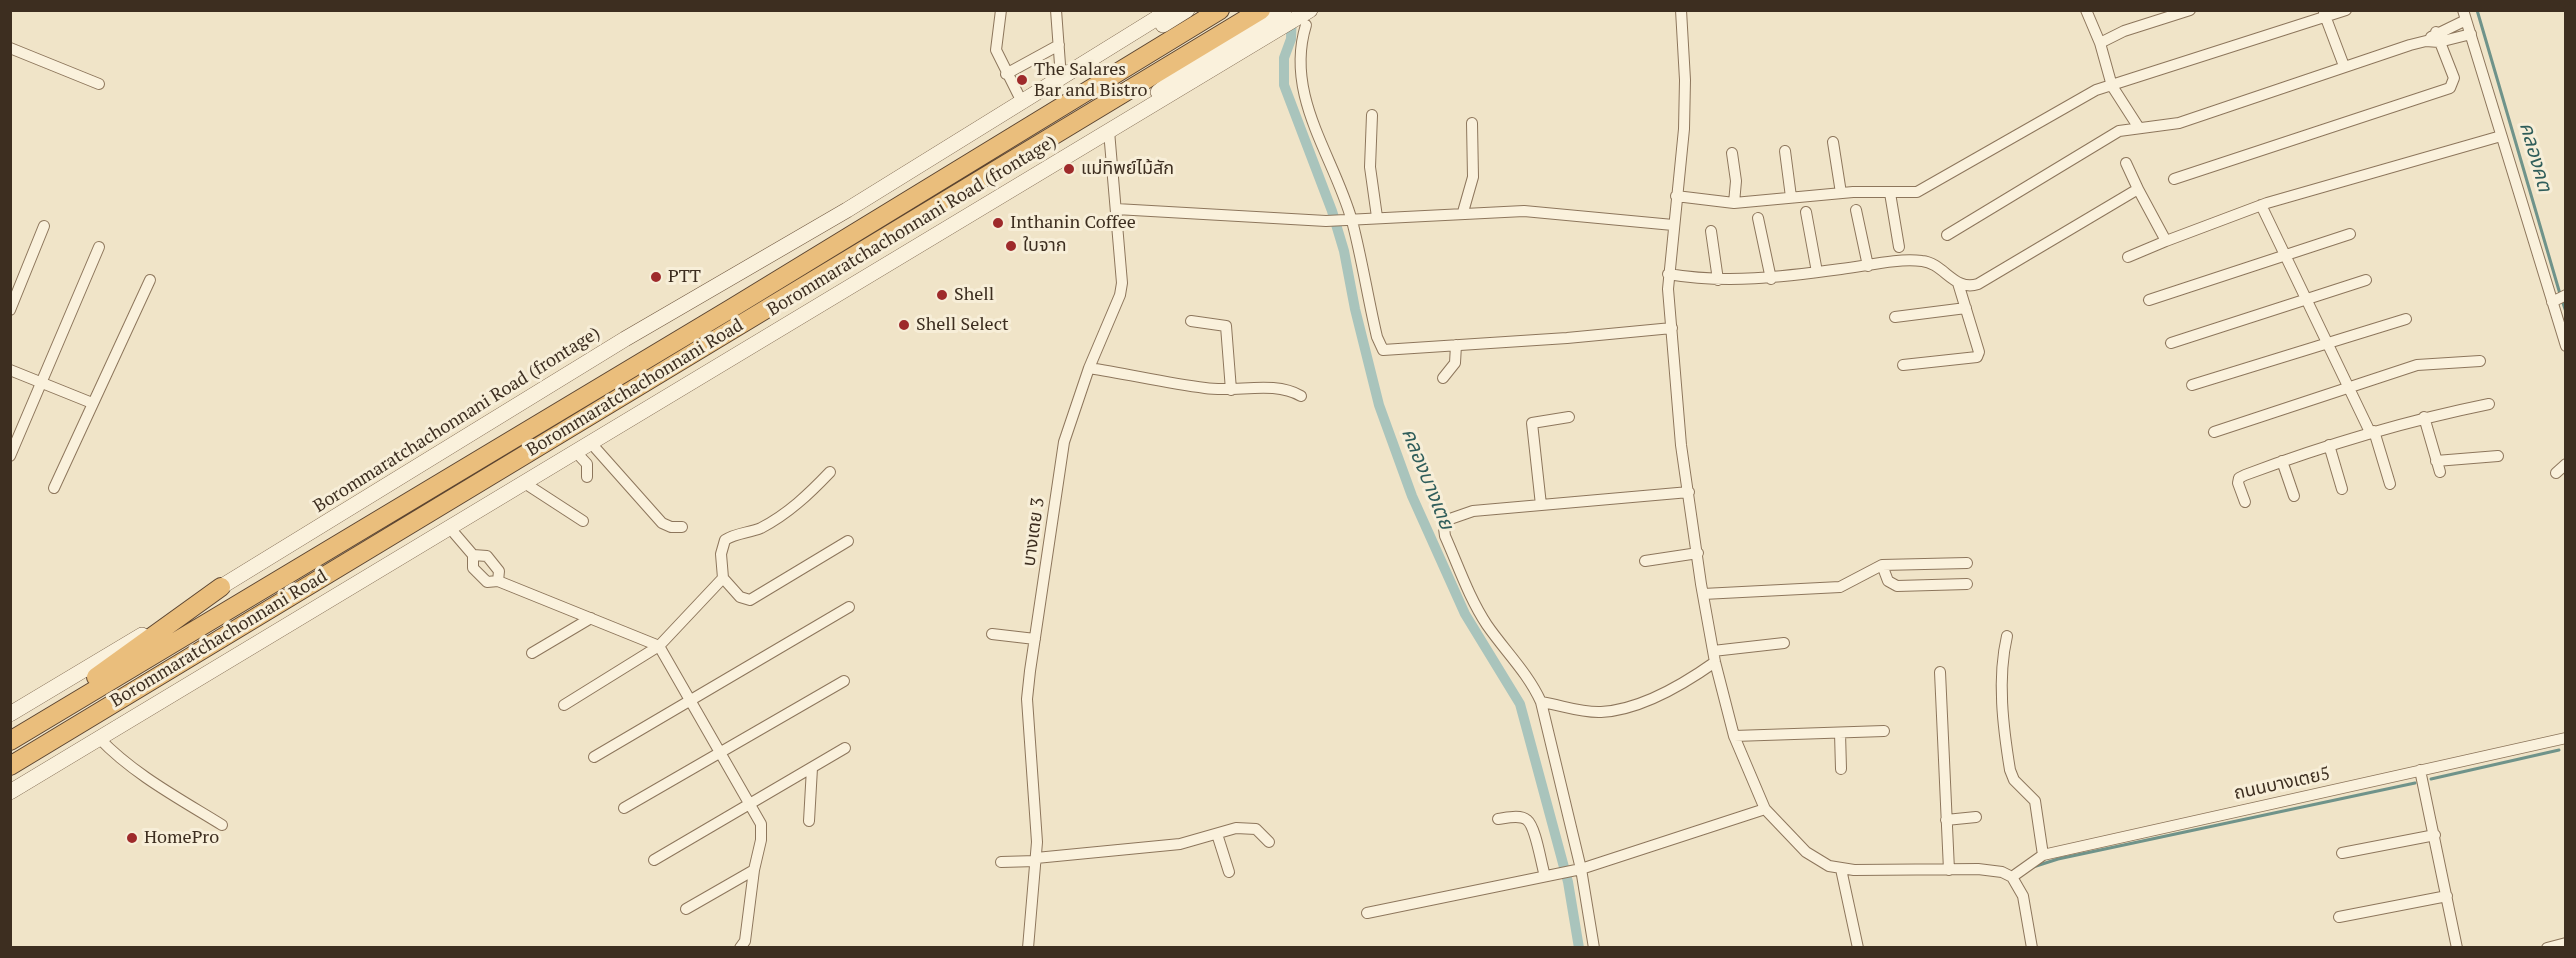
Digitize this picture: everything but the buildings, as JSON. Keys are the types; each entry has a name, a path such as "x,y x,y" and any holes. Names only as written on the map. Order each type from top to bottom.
{"highway":[{"name":"Borommaratchachonnani Road","path":"13,740 732,308 1220,10"},
{"name":"Borommaratchachonnani Road","path":"10,766 1274,17"},
{"path":"13,740 221,588"}],"main road":[{"name":"Borommaratchachonnani Road (frontage)","path":"10,714 221,588 625,339 847,210 1170,10"},
{"path":"1056,81 1119,51 1187,10"},
{"name":"Borommaratchachonnani Road (frontage)","path":"10,792 1114,128 1185,70 1274,17"},
{"path":"1274,17 1308,18"}],"street":[{"path":"1001,10 996,42 999,59 1022,102"},
{"path":"1056,10 1059,45 1056,81"},
{"path":"1681,10 1684,99 1681,178 1676,196 1668,274 1681,445 1714,657 1734,736 1765,809 1806,852 1829,866 1841,869 1990,870 2012,877 2023,896 2032,948"},
{"path":"2086,10 2100,43 2112,86 2139,128"},
{"path":"2100,43 2124,31 2190,10"},
{"path":"1676,196 1734,203 1841,193 1907,194 1924,189 2096,90 2325,14 2346,10"},
{"path":"2325,14 2344,66"},
{"path":"2437,37 2465,15 2501,136 2558,299 2565,346"},
{"path":"1308,18 1302,46 1303,96 1348,219 1377,338 1383,350 1567,338 1672,328"},
{"path":"1947,235 2119,132 2179,123 2344,66 2437,37 2470,34"},
{"path":"2174,179 2450,88 2454,78 2437,37"},
{"path":"1006,74 1059,45"},
{"path":"10,48 99,84"},
{"path":"1372,115 1370,167 1377,217"},
{"path":"1463,212 1473,168 1472,123"},
{"name":"บางเตย 3","path":"1028,948 1036,860 1037,820 1028,699 1064,442 1089,368 1120,295 1122,272 1116,209 1114,128"},
{"path":"2128,257 2261,205 2501,136"},
{"path":"1833,142 1841,193"},
{"path":"1785,151 1791,198"},
{"path":"1732,153 1736,181 1734,203"},
{"path":"2126,163 2166,241"},
{"path":"1668,274 1718,280 1771,279 1903,260 1926,261 1958,283 1969,287 1978,284 2138,189"},
{"path":"1890,193 1899,248"},
{"path":"2261,205 2348,388 2372,431 2390,484"},
{"path":"1116,209 1326,221 1463,212 1524,211 1673,225"},
{"path":"1856,210 1868,266"},
{"path":"1806,212 1817,272"},
{"path":"1758,218 1771,279"},
{"path":"10,310 44,226"},
{"path":"1711,231 1718,280"},
{"path":"2149,300 2350,234"},
{"path":"10,456 99,247"},
{"path":"54,488 150,280"},
{"path":"2172,343 2366,280"},
{"path":"1903,365 1977,357 1980,352 1958,283"},
{"path":"1895,317 1966,308"},
{"path":"2192,386 2326,342 2406,319"},
{"path":"1191,321 1226,326 1231,390"},
{"path":"1443,378 1455,363 1456,345"},
{"path":"2214,432 2417,366 2480,360"},
{"path":"1089,368 1206,389 1271,387 1287,389 1301,396"},
{"path":"10,370 92,403"},
{"path":"2245,502 2238,483 2239,478 2372,431 2424,417 2489,404"},
{"path":"1541,505 1532,423 1569,417"},
{"path":"2424,417 2440,472"},
{"path":"590,442 662,523 671,527 682,526"},
{"path":"2329,446 2342,489"},
{"path":"575,451 587,464 587,477"},
{"path":"2436,461 2498,456"},
{"path":"2282,461 2294,496"},
{"path":"2556,473 2565,464"},
{"path":"830,472 799,504 761,528 725,540 721,554 723,578 740,597 750,600 848,541"},
{"path":"523,482 583,521"},
{"path":"1594,948 1541,702 1534,686 1486,625 1443,528 1451,518 1473,511 1689,492"},
{"path":"449,527 473,555 473,567 487,582 498,581 658,646 720,751 762,832 754,870 745,940 740,948"},
{"path":"1645,561 1698,554"},
{"path":"473,555 487,556 499,571 498,581"},
{"path":"1703,594 1840,587 1882,565 1967,563"},
{"path":"1882,565 1888,581 1897,585 1967,584"},
{"path":"564,705 658,646 723,578"},
{"path":"594,757 849,608"},
{"path":"532,653 591,618"},
{"path":"992,634 1035,639"},
{"path":"2007,636 2001,661 2010,770 2014,780 2035,801 2043,855"},
{"path":"1541,702 1600,712 1624,707 1671,690 1714,657 1784,643"},
{"path":"1941,672 1949,870"},
{"path":"624,808 844,681"},
{"path":"1734,736 1884,731"},
{"path":"1840,733 1841,769"},
{"path":"99,738 113,753 162,788 222,825"},
{"name":"ถนนบางเตย5","path":"2012,877 2043,855 2564,740"},
{"path":"654,860 845,748"},
{"path":"809,821 812,768"},
{"path":"2420,770 2457,948"},
{"path":"1367,913 1578,870 1765,809"},
{"path":"1498,819 1519,817 1526,819 1532,827 1545,876"},
{"path":"1946,820 1976,818"},
{"path":"1001,862 1180,844 1249,827 1256,829 1269,842"},
{"path":"1217,834 1229,872"},
{"path":"2342,854 2435,835"},
{"path":"1841,869 1858,948"},
{"path":"686,909 754,870"},
{"path":"2339,917 2447,897"},
{"path":"2547,948 2565,943"}],"waterway":[{"name":"คลองบางเตย","path":"1292,10 1291,39 1284,58 1284,85 1332,211 1344,251 1355,309 1379,405 1412,496 1465,614 1520,704 1568,882 1579,948"},
{"name":"คลองคต","path":"2477,10 2560,294"},
{"name":"คลองคต","path":"2562,300 2566,312"},
{"path":"2431,779 2559,750"},
{"path":"2033,867 2058,859 2415,783"}],"place":[{"name":"The Salares Bar and Bistro","path":"1022,80"},
{"name":"แม่ทิพย์ไม้สัก","path":"1069,169"},
{"name":"Inthanin Coffee","path":"998,223"},
{"name":"ใบจาก","path":"1011,246"},
{"name":"PTT","path":"656,277"},
{"name":"Shell","path":"942,295"},
{"name":"Shell Select","path":"904,325"},
{"name":"HomePro","path":"132,838"}]}
